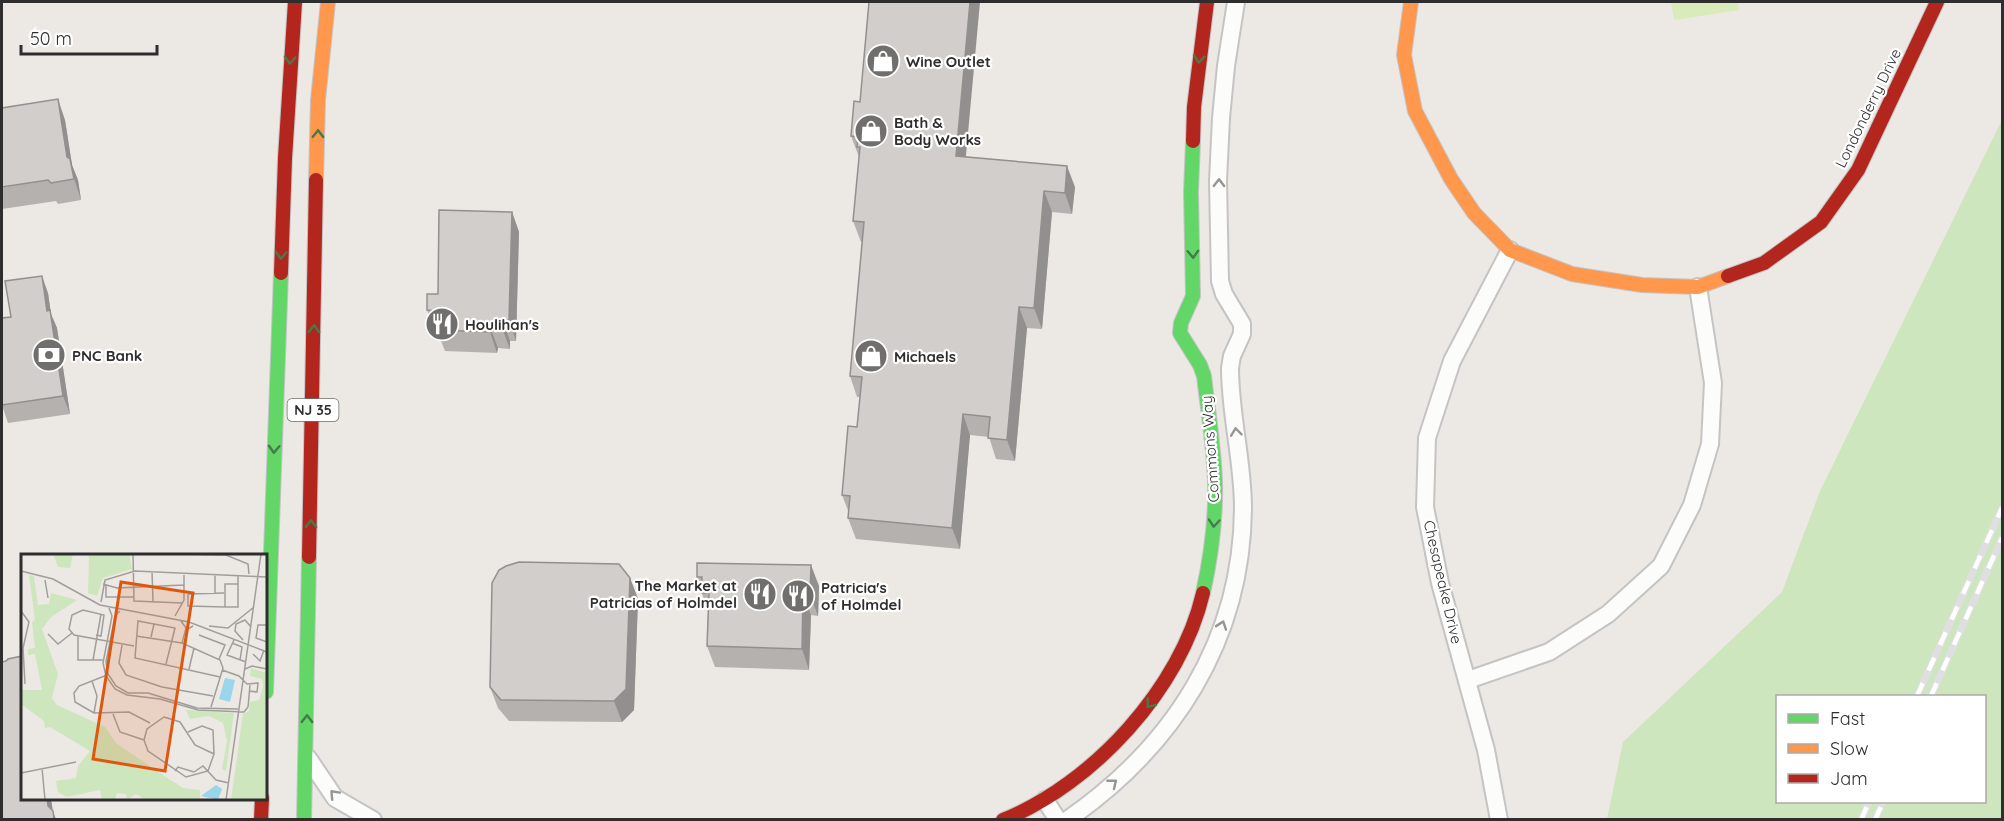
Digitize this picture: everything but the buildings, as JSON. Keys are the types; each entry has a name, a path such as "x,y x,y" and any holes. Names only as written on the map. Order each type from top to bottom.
{"main road":[{"name":"NJ 35","path":"267,664 285,158 295,2"},
{"name":"NJ 35","path":"304,819 318,99 328,2"},
{"name":"Commons Way","path":"1003,819 1017,815 1045,800 1135,724 1160,692 1178,659 1195,619 1206,582 1212,543 1215,482 1204,376 1200,365 1181,337 1180,328 1193,296 1191,192 1194,107 1206,2"},
{"name":"Londonderry Drive","path":"1411,2 1404,55 1415,111 1451,179 1468,205 1510,250 1572,274 1642,285 1698,286 1764,263 1821,222 1858,170 1937,2"},
{"path":"261,819 262,800"}],"street":[{"name":"Commons Way","path":"1067,819 1120,778 1154,744 1173,720 1193,691 1209,657 1223,624 1233,590 1240,549 1243,509 1242,476 1230,368 1232,356 1242,334 1242,324 1224,294 1220,281 1218,181 1224,87 1236,2"},
{"name":"Chesapeake Drive","path":"1499,819 1486,750 1440,583 1425,507 1427,438 1452,361 1510,250"},
{"path":"1467,680 1549,652 1608,614 1661,566 1692,505 1710,444 1713,383 1698,286"},
{"path":"306,757 335,798 373,819"},
{"path":"1045,800 1058,819"}],"green space":[{"path":"1671,2 1738,2 1739,10 1674,20"},
{"path":"2002,120 2002,819 1607,819 1623,742 1782,592 1820,491"}],"railway":[{"path":"1917,695 2002,508"},
{"path":"1931,695 2002,538"},
{"path":"1861,820 1869,803"},
{"path":"1875,820 1883,803"}],"traffic: fast":[{"path":"1193,141 1191,192 1193,296 1181,323 1180,333 1200,365 1204,376 1213,456 1214,524 1203,593"},
{"path":"267,664 281,273"},
{"path":"304,820 309,557"}],"traffic: slow":[{"path":"316,180 318,100 328,2"},
{"path":"1411,2 1404,55 1415,111 1451,179 1474,213 1510,250 1572,274 1642,285 1698,287 1728,276"}],"traffic: jam":[{"path":"281,273 285,158 295,2"},
{"path":"1193,141 1194,107 1207,2"},
{"path":"1728,276 1764,263 1821,222 1858,170 1937,2"},
{"path":"309,557 316,180"},
{"path":"1003,820 1037,804 1069,783 1128,729 1154,697 1175,663 1192,629 1203,593"},
{"path":"261,820 262,800"}],"place":[{"name":"Wine Outlet","path":"883,61"},
{"name":"Bath & Body Works","path":"871,131"},
{"name":"Houlihan's","path":"442,324"},
{"name":"PNC Bank","path":"49,355"},
{"name":"Michaels","path":"871,356"},
{"name":"The Market at Patricias of Holmdel","path":"760,594"},
{"name":"Patricia's of Holmdel","path":"798,596"}]}
